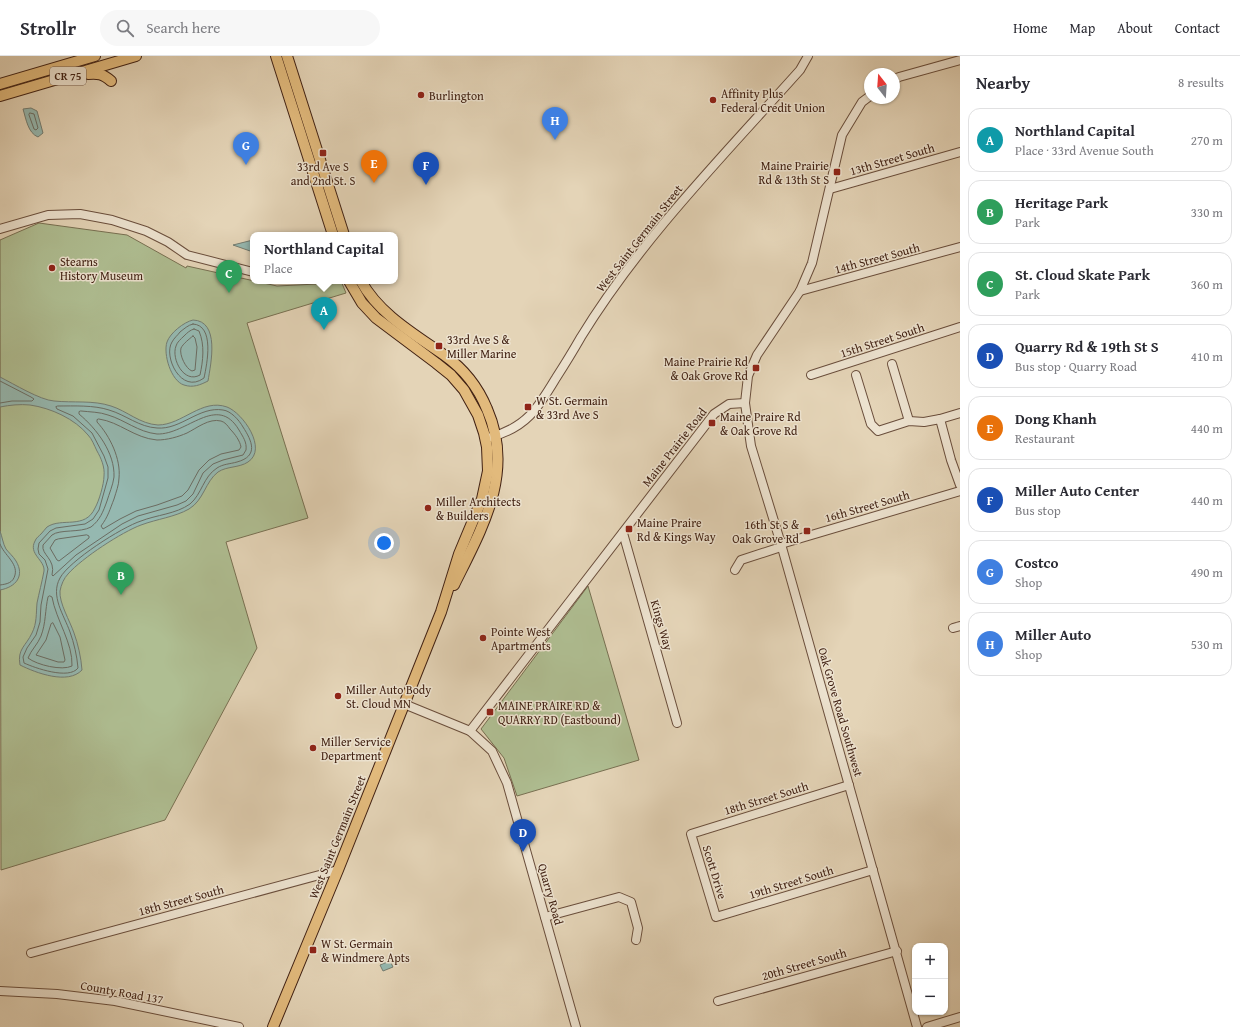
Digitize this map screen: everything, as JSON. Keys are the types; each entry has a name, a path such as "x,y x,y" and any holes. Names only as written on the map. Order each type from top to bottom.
{"main road":[{"name":"CR 75","path":"0,84 95,56"},
{"name":"CR 75","path":"0,96 136,56"},
{"path":"276,56 332,232"},
{"path":"287,56 343,232"},
{"path":"72,75 100,73 105,75 110,81 114,66 121,60"},
{"path":"351,284 362,303 376,318 456,380 467,394 480,421 491,437"},
{"path":"363,284 386,312 466,374 477,389 492,420 491,437"},
{"name":"West Saint Germain Street","path":"273,1027 338,870 441,612 459,554 485,490 488,471 487,448 491,437"}],"street":[{"name":"West Saint Germain Street","path":"491,437 520,425 540,406 595,315 638,256 666,221 800,70 808,56"},
{"path":"900,78 960,60"},
{"path":"744,403 748,376 758,355 800,291 812,263 842,136 864,100"},
{"name":"13th Street South","path":"830,189 960,152"},
{"path":"0,229 48,215 80,214 112,220 146,231 168,242 187,255 250,271"},
{"name":"14th Street South","path":"800,291 960,247"},
{"name":"15th Street South","path":"811,375 960,327"},
{"path":"892,364 909,421"},
{"path":"856,375 871,424 878,431 909,421 924,422 960,413"},
{"name":"Maine Prairie Road","path":"470,731 714,414 729,404 744,403"},
{"name":"Oak Grove Road Southwest","path":"744,403 751,446 781,545 918,1027"},
{"path":"940,419 951,460 960,484"},
{"name":"16th Street South","path":"735,570 741,560 781,545 960,491"},
{"name":"Kings Way","path":"623,533 677,723"},
{"name":"Quarry Road","path":"404,704 470,731 492,751 507,783 576,1027"},
{"name":"18th Street South","path":"691,834 849,785"},
{"name":"Scott Drive","path":"691,834 716,917"},
{"name":"18th Street South","path":"31,953 338,870"},
{"name":"19th Street South","path":"716,917 873,870"},
{"path":"545,918 619,897 631,902 638,928 636,940"},
{"name":"20th Street South","path":"718,1001 897,951"},
{"name":"County Road 137","path":"0,991 57,994 115,1002 239,1027"},
{"path":"927,1027 960,1017"}],"green space":[{"path":"39,223 127,235 186,268 187,266 250,280 250,284 268,284 277,286 342,284 346,293 247,323 308,518 226,542 257,648 165,820 1,870 0,240"},
{"path":"588,586 639,760 517,796 504,758 481,729"}],"water":[{"path":"31,108 37,111 43,133 38,137 30,129 23,109"},
{"path":"250,241 250,251 233,245"},
{"path":"193,320 202,322 207,327 212,344 212,354 208,381 199,385 190,386 184,385 175,378 167,360 166,347 167,342 178,328"},
{"path":"0,377 34,395 48,400 104,404 117,408 139,420 158,425 167,424 209,406 218,405 227,407 240,416 251,432 254,440 255,449 253,456 248,462 218,472 210,481 198,501 189,509 178,514 133,528 92,553 67,576 61,586 60,596 77,642 82,670 69,677 43,674 20,665 19,660 21,651 35,626 37,603 44,571 44,567 35,553 33,546 36,539 47,527 53,524 79,521 91,515 100,497 104,476 103,466 93,442 83,429 69,419 38,406 15,405 0,407"},
{"path":"0,531 6,549 16,561 20,571 17,580 11,586 0,590"},
{"path":"390,961 393,967 383,971 380,965"}],"place":[{"name":"Burlington","path":"421,95"},
{"name":"Affinity Plus Federal Credit Union","path":"713,100"},
{"name":"Miller Auto","path":"555,140"},
{"name":"33rd Ave S and 2nd St. S","path":"323,153"},
{"name":"Costco","path":"246,165"},
{"name":"Maine Prairie Rd & 13th St S","path":"837,172"},
{"name":"Dong Khanh","path":"374,183"},
{"name":"Miller Auto Center","path":"426,185"},
{"name":"Stearns History Museum","path":"52,268"},
{"name":"St. Cloud Skate Park","path":"229,293"},
{"name":"Northland Capital","path":"324,330"},
{"name":"33rd Ave S & Miller Marine","path":"439,346"},
{"name":"Maine Prairie Rd & Oak Grove Rd","path":"756,368"},
{"name":"W St. Germain & 33rd Ave S","path":"528,407"},
{"name":"Maine Praire Rd & Oak Grove Rd","path":"712,423"},
{"name":"Miller Architects & Builders","path":"428,508"},
{"name":"Maine Praire Rd & Kings Way","path":"629,529"},
{"name":"16th St S & Oak Grove Rd","path":"807,531"},
{"name":"Heritage Park","path":"121,595"},
{"name":"Pointe West Apartments","path":"483,638"},
{"name":"Miller Auto Body St. Cloud MN","path":"338,696"},
{"name":"MAINE PRAIRE RD & QUARRY RD (Eastbound)","path":"490,712"},
{"name":"Miller Service Department","path":"313,748"},
{"name":"Quarry Rd & 19th St S","path":"523,852"},
{"name":"W St. Germain & Windmere Apts","path":"313,950"}]}
